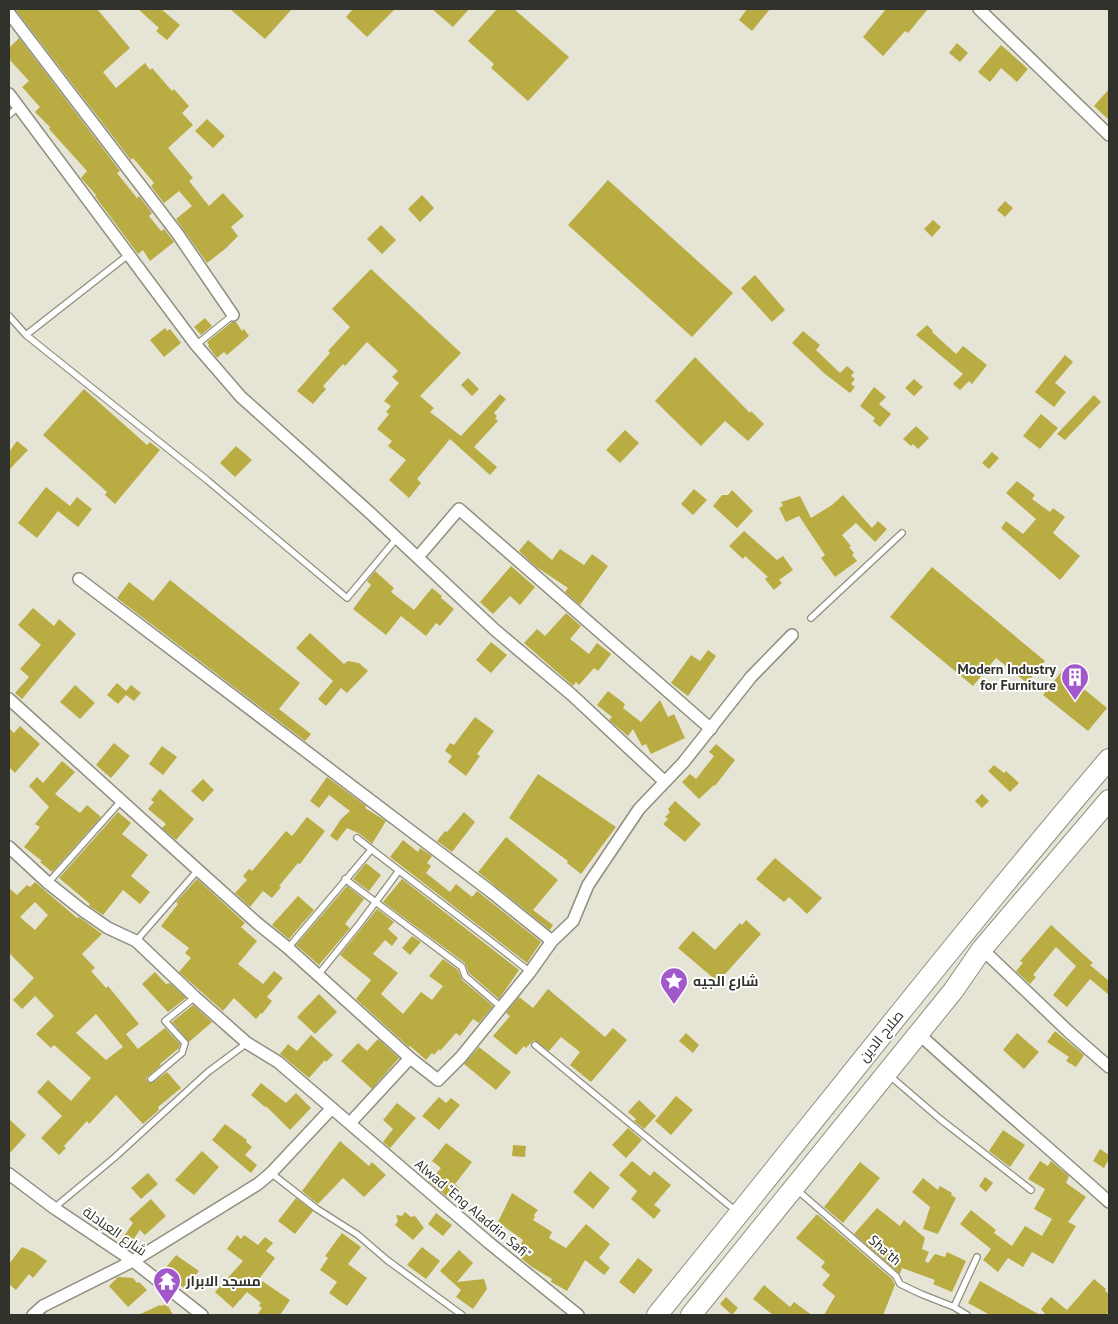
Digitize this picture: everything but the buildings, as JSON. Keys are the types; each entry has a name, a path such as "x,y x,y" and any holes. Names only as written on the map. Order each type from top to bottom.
{"highway":[{"name":"صلاح الدين","path":"657,1315 935,969 1044,835 1109,759"},
{"name":"صلاح الدين","path":"691,1315 919,1034 953,991 982,949 1109,800"},
{"path":"935,969 936,982 942,983 953,991"}],"street":[{"path":"979,9 1109,135"},
{"path":"9,13 176,233 233,315"},
{"path":"9,94 196,345 241,397 418,557 495,630 572,695 665,782"},
{"path":"418,557 459,509 711,729"},
{"path":"78,579 490,891 552,941"},
{"path":"9,699 257,923 288,948 410,1058 438,1080 461,1056 530,972 552,941 573,921 588,885 638,809 665,782 711,729 751,677 792,634"},
{"name":"Alwad \"Eng Aladdin Safi\"","path":"9,847 48,883 108,928 136,941 194,998 247,1043 278,1062 459,1218 578,1315"},
{"path":"982,949 1069,1032 1109,1067"},
{"path":"919,1034 1109,1202"},
{"path":"350,1123 410,1058"},
{"path":"33,1315 43,1306 133,1262 258,1184 271,1173 332,1108"},
{"name":"شارع العبادلة","path":"9,1174 54,1208 133,1262 202,1315"}],"lane":[{"path":"9,114 19,106"},
{"path":"26,335 128,255"},
{"path":"196,345 233,315"},
{"path":"9,316 26,335 207,480 347,598 397,538"},
{"path":"811,618 902,533"},
{"path":"48,883 121,801"},
{"path":"356,838 398,872 477,929 530,972"},
{"path":"288,948 371,850"},
{"path":"136,941 198,870"},
{"path":"318,975 398,872"},
{"path":"345,879 462,967 465,976 501,1007"},
{"path":"151,1079 182,1053 185,1043 165,1021 194,998"},
{"path":"54,1208 114,1158 208,1072 247,1043"},
{"path":"536,1045 740,1214"},
{"path":"886,1073 940,1119 1031,1190"},
{"path":"271,1173 317,1210 358,1235 387,1260 462,1315"},
{"name":"Sha'th","path":"795,1188 896,1276 900,1284 968,1315"},
{"path":"954,1307 976,1257"}],"place":[{"name":"Modern Industry for Furniture","path":"1075,701"},
{"name":"شارع الجيه","path":"674,1005"},
{"name":"مسجد الابرار","path":"167,1305"}]}
